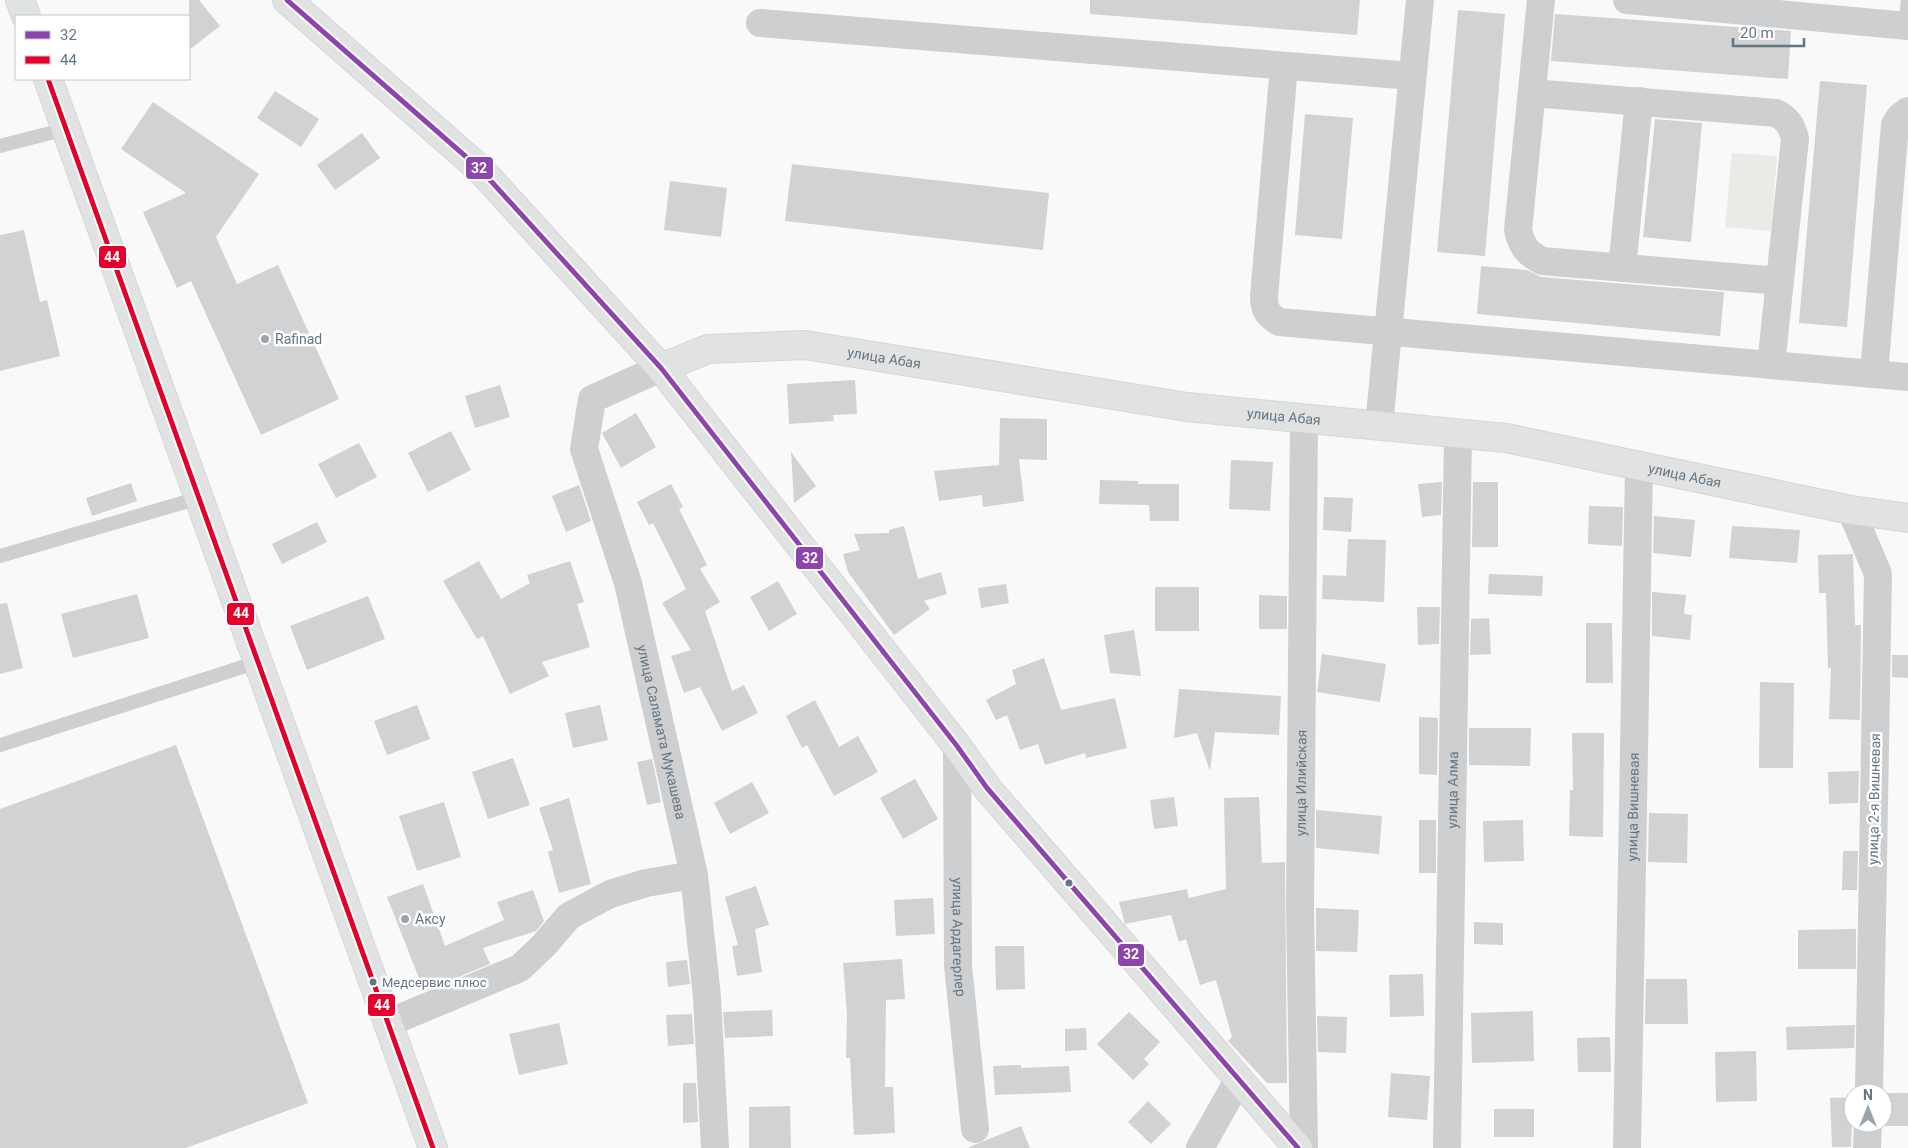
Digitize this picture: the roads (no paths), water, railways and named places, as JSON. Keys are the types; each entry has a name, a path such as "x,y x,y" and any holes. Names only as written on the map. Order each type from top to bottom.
{"street":[{"path":"20,0 26,15"},
{"path":"287,0 480,169 661,368 958,746 987,788 1298,1148"},
{"path":"1379,426 1420,0"},
{"path":"1541,0 1518,230 1522,244 1528,254 1542,261 1780,280"},
{"path":"1627,0 1907,17"},
{"path":"760,23 1412,76"},
{"path":"1284,66 1264,308 1270,317 1279,322 1908,377"},
{"path":"48,80 433,1148"},
{"path":"1532,92 1776,113 1785,118 1792,127 1795,138 1771,365"},
{"path":"1622,268 1640,101"},
{"path":"1874,374 1895,125 1900,117 1908,111"},
{"name":"улица Абая","path":"661,368 708,349 805,345 1187,407 1506,438 1851,510 1908,518"},
{"name":"улица Саламата Мукашева","path":"661,368 592,399 584,449 628,583 694,875 707,997 716,1148"},
{"name":"улица Илийская","path":"1304,418 1300,908 1304,1148"},
{"name":"улица Алма","path":"1447,1148 1458,434"},
{"name":"улица Вишневая","path":"1627,1148 1639,466"},
{"name":"улица 2-я Вишневая","path":"1851,510 1878,574 1868,1083"},
{"name":"улица Ардагерлер","path":"958,746 958,966 975,1129"},
{"path":"388,1023 520,968 544,945 569,916 610,894 646,882 694,875"},
{"path":"1200,1148 1239,1079"},
{"path":"1868,1133 1868,1148"}],"lane":[{"path":"0,146 66,129"},
{"path":"0,556 199,498"},
{"path":"0,745 258,662"}],"place":[{"name":"Rafinad","path":"265,339"},
{"name":"Аксу","path":"405,919"},
{"name":"Медсервис плюс","path":"373,982"}]}
